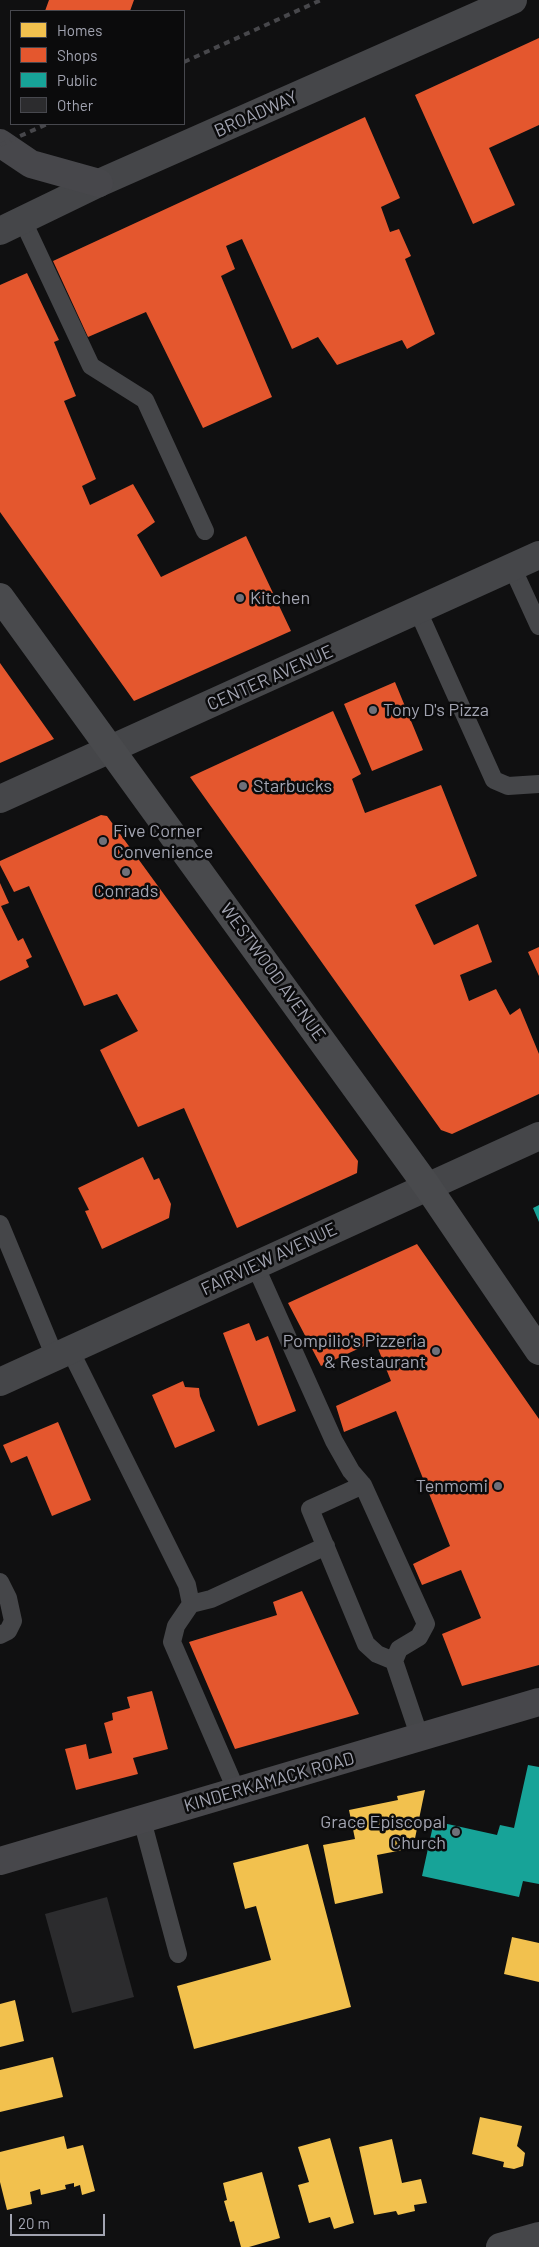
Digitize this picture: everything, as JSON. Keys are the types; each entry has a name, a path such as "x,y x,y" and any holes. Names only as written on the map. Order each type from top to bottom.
{"main road":[{"path":"0,144 31,164 99,183"},
{"name":"WESTWOOD AVENUE","path":"0,597 427,1186 539,1351"},
{"name":"KINDERKAMACK ROAD","path":"0,1861 539,1702"}],"street":[{"name":"BROADWAY","path":"12,226 99,183 513,0"},
{"name":"CENTER AVENUE","path":"0,799 112,750 539,555"},
{"name":"FAIRVIEW AVENUE","path":"0,1382 539,1136"},
{"path":"500,2247 539,2236"}],"lane":[{"path":"12,226 91,366 145,400 205,531"},
{"path":"512,567 539,626"},
{"path":"418,610 494,780 508,786 539,784"},
{"path":"0,1224 62,1353 187,1585 191,1604"},
{"path":"255,1265 334,1440 351,1470 363,1485 426,1624 419,1637 399,1649 394,1661 420,1738"},
{"path":"363,1485 310,1508 366,1644 377,1654 394,1661"},
{"path":"237,1792 172,1642 176,1626 191,1604 211,1599 326,1546"},
{"path":"0,1582 8,1598 13,1621 8,1631 0,1635"},
{"path":"142,1820 178,1954"}],"building: Homes":[{"path":"425,1790 413,1848 377,1855 383,1893 335,1904 323,1845 355,1839 349,1810 398,1800 397,1796"},
{"path":"308,1844 351,2007 194,2049 177,1986 271,1960 256,1906 245,1909 233,1863"},
{"path":"512,1937 539,1943 539,1982 504,1974"},
{"path":"15,2000 24,2041 0,2047 0,2004"},
{"path":"53,2057 63,2097 0,2112 0,2070"},
{"path":"480,2117 522,2126 517,2146 525,2153 523,2166 514,2169 503,2167 504,2162 472,2154"},
{"path":"64,2136 67,2149 83,2145 95,2191 82,2195 80,2185 74,2187 74,2183 65,2185 66,2189 41,2195 40,2189 30,2192 32,2204 7,2210 0,2182 0,2152"},
{"path":"330,2138 354,2223 334,2229 330,2217 309,2223 298,2185 309,2182 298,2147"},
{"path":"392,2139 402,2183 421,2179 427,2203 414,2205 415,2211 398,2215 396,2211 374,2215 359,2147"},
{"path":"262,2172 280,2238 249,2247 241,2247 234,2221 230,2222 224,2201 227,2200 223,2183"}],"building: Shops":[{"path":"49,0 134,0 130,10 45,10"},
{"path":"539,38 539,125 489,148 515,205 473,224 415,95"},
{"path":"365,117 400,198 381,207 390,232 399,229 411,256 405,259 435,334 407,349 402,340 337,365 318,337 292,349 242,239 226,246 235,269 221,276 272,397 203,428 146,312 88,337 53,261"},
{"path":"27,273 59,340 54,342 76,396 64,401 96,479 82,486 90,505 133,484 155,522 137,535 161,577 246,536 291,631 134,701 0,512 0,285"},
{"path":"0,663 54,739 0,763"},
{"path":"395,682 423,750 372,771 344,704"},
{"path":"333,711 361,774 352,779 365,813 441,785 477,876 415,905 434,945 478,924 492,962 460,975 469,1001 496,989 510,1015 520,1008 539,1054 539,1094 452,1134 441,1130 190,777"},
{"path":"101,815 107,816 358,1161 357,1173 237,1228 184,1108 138,1127 100,1050 138,1031 117,994 84,1006 29,886 14,892 0,865 0,861"},
{"path":"0,883 9,903 1,906 18,941 23,938 32,957 26,960 29,967 0,981"},
{"path":"539,947 539,976 528,952"},
{"path":"143,1157 154,1180 159,1178 171,1204 169,1218 102,1249 85,1211 89,1210 78,1188"},
{"path":"417,1244 539,1419 539,1665 462,1686 442,1634 481,1618 461,1570 422,1585 413,1564 450,1546 396,1411 344,1432 336,1406 391,1381 375,1341 321,1366 288,1303"},
{"path":"249,1323 256,1341 268,1336 296,1411 258,1426 223,1333"},
{"path":"183,1381 185,1387 199,1388 200,1396 215,1431 175,1448 152,1395"},
{"path":"58,1422 91,1500 52,1516 27,1456 11,1463 3,1445"},
{"path":"302,1591 359,1714 235,1749 189,1642 277,1615 273,1602"},
{"path":"152,1691 168,1749 133,1758 138,1774 76,1790 65,1749 86,1744 89,1759 112,1753 104,1723 113,1720 112,1713 130,1708 127,1697"}],"building: Public":[{"path":"539,1205 539,1222 533,1208"},
{"name":"Grace Episcopal Church","path":"528,1765 539,1767 539,1884 523,1881 519,1897 422,1876 434,1821 497,1835 500,1825 514,1828"}],"building: Other":[{"path":"107,1897 134,1997 72,2013 45,1914"}],"railway":[{"path":"185,62 321,0"},
{"path":"0,145 45,125"}],"place":[{"name":"Kitchen","path":"240,598"},
{"name":"Tony D's Pizza","path":"373,710"},
{"name":"Starbucks","path":"243,786"},
{"name":"Five Corner Convenience","path":"103,841"},
{"name":"Conrads","path":"126,872"},
{"name":"Pompilio's Pizzeria & Restaurant","path":"436,1351"},
{"name":"Tenmomi","path":"498,1486"},
{"name":"Grace Episcopal Church","path":"456,1832"}]}
